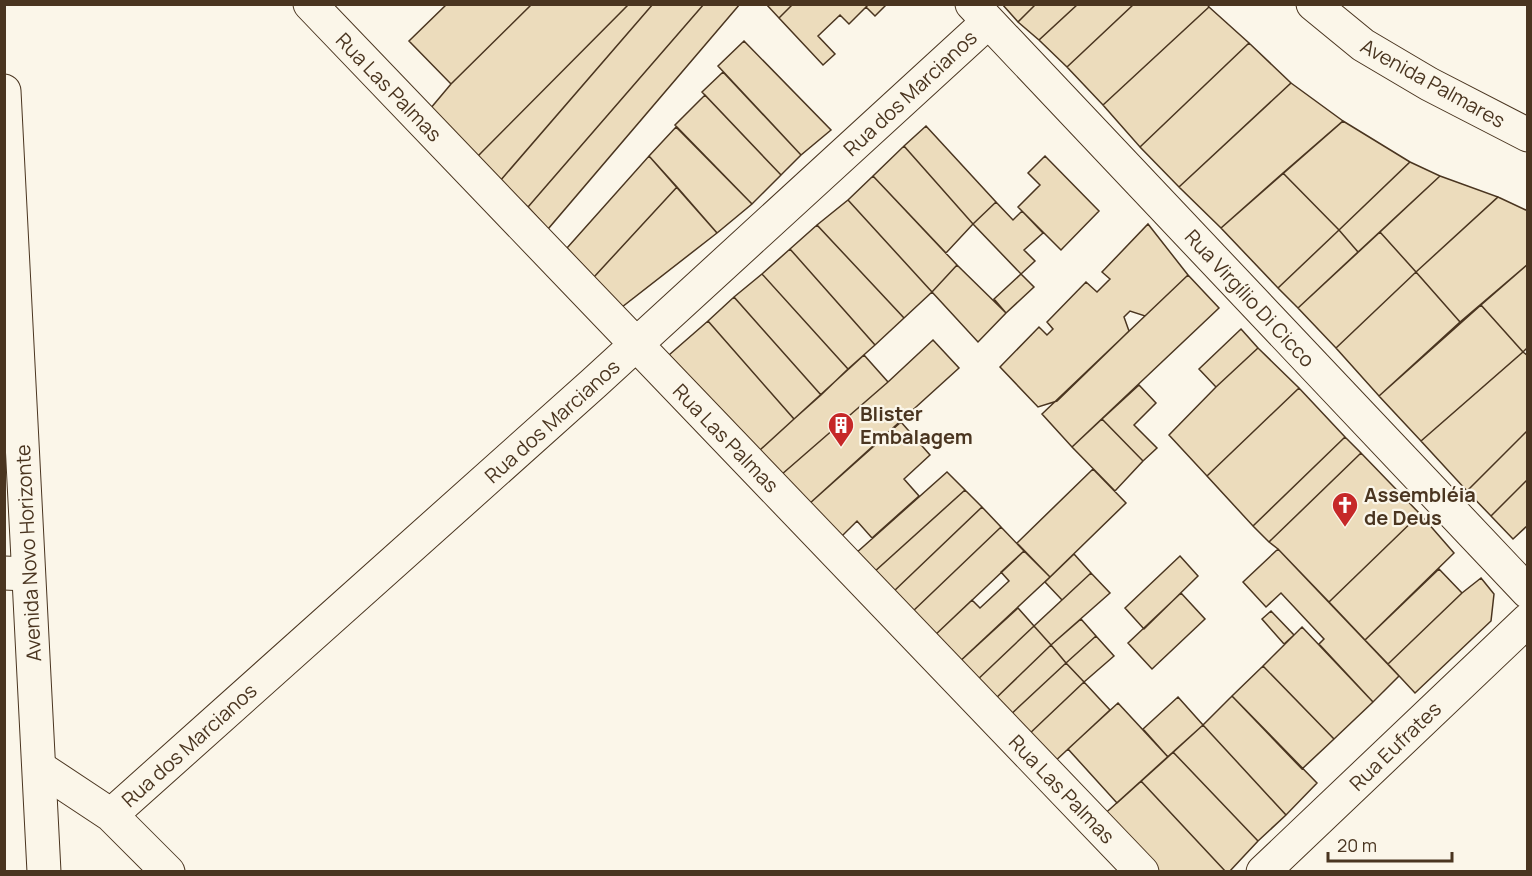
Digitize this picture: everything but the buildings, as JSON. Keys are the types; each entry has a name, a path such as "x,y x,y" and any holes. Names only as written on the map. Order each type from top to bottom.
{"street":[{"name":"Rua Las Palmas","path":"310,4 1142,872"},
{"name":"Avenida Palmares","path":"1313,4 1363,45 1429,84 1527,135"},
{"name":"Rua dos Marcianos","path":"111,815 636,345 980,13"},
{"name":"Rua Virgílio Di Cicco","path":"980,13 1522,574"},
{"name":"Avenida Novo Horizonte","path":"4,91 16,574 40,768 44,872"},
{"name":"Rua Eufrates","path":"1263,872 1527,620"},
{"path":"40,768 111,815 168,872"}],"place":[{"name":"Blister Embalagem","path":"841,448"},
{"name":"Assembléia de Deus","path":"1345,528"}]}
